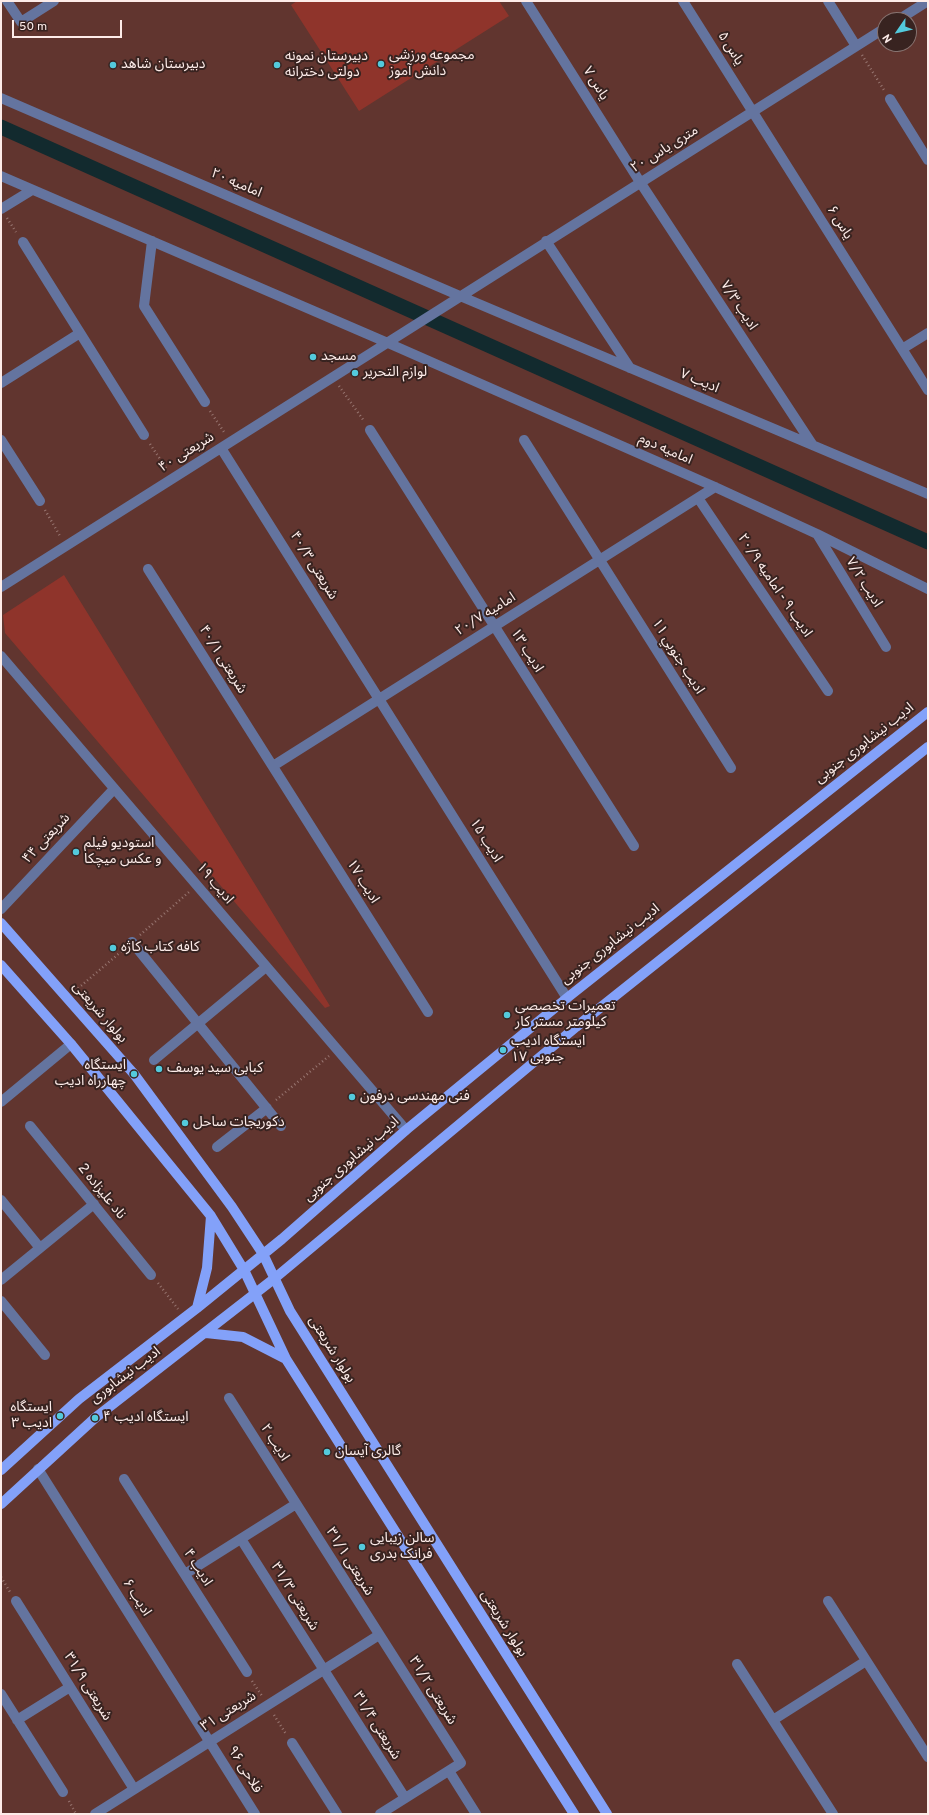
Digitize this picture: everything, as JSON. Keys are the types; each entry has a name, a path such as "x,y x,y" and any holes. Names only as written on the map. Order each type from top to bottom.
{"main road":[{"name":"ادیب نیشابوری جنوبی","path":"244,1270 406,1130 567,998 928,712"},
{"path":"275,1278 576,1027 928,747"},
{"name":"بولوار شریعتی","path":"1,923 134,1074 232,1207 263,1254 290,1311 607,1814"},
{"path":"1,964 71,1044 211,1216 244,1270 286,1359 574,1814"},
{"path":"197,1308 207,1268 211,1216"},
{"name":"ادیب نیشابوری","path":"1,1470 79,1399 185,1318 244,1270"},
{"name":"ادیب نیشابوری","path":"1,1504 95,1418 275,1278"},
{"path":"206,1333 243,1337 286,1359"}],"street":[{"path":"7,1 21,22 54,1"},
{"name":"یاس ۷","path":"526,1 640,182"},
{"name":"یاس ۵","path":"683,1 753,111"},
{"path":"828,1 856,46"},
{"path":"911,12 928,1"},
{"name":"۲۰ متری یاس","path":"388,343 546,241 877,33"},
{"name":"امامیه ۲۰","path":"1,98 460,296"},
{"path":"890,99 928,160"},
{"name":"یاس ۶","path":"753,111 928,390"},
{"path":"1,176 388,343"},
{"name":"ادیب ۷/۳","path":"640,182 812,444"},
{"path":"1,209 32,190"},
{"path":"546,241 630,368"},
{"path":"23,242 144,435"},
{"path":"152,242 144,306 205,402"},
{"name":"ادیب ۷","path":"460,296 928,494"},
{"path":"1,383 80,333"},
{"path":"902,349 928,333"},
{"name":"شریعتی ۴۰","path":"1,587 388,343"},
{"name":"امامیه دوم","path":"388,343 715,487 817,534 928,589"},
{"name":"ادیب ۱۳","path":"370,430 634,846"},
{"path":"1,440 40,501"},
{"name":"ادیب جنوبي ١١","path":"524,440 731,768"},
{"name":"شریعتی ۴۰/۳","path":"222,448 380,699"},
{"name":"امامیه ۲۰/۷","path":"273,766 715,487"},
{"name":"ادیب ۹ - امامیه ۲۰/۹","path":"698,498 828,691"},
{"name":"ادیب ۷/۲","path":"817,534 886,647"},
{"name":"شریعتی ۴۰/۱","path":"148,569 273,766"},
{"name":"ادیب ۱۹","path":"1,656 406,1130"},
{"name":"ادیب ۱۵","path":"380,699 567,998"},
{"name":"ادیب ۱۷","path":"273,766 428,1012"},
{"name":"شریعتی ۴۴","path":"1,909 114,789"},
{"path":"132,942 281,1126"},
{"path":"154,1060 266,966"},
{"path":"1,1102 71,1044"},
{"path":"217,1147 267,1108"},
{"name":"ناد علیزاده 2","path":"30,1126 151,1275"},
{"path":"1,1200 40,1248"},
{"path":"1,1280 94,1204"},
{"path":"1,1301 45,1355"},
{"name":"ادیب ۲","path":"229,1398 296,1504"},
{"name":"ادیب ۶","path":"38,1469 210,1741"},
{"name":"ادیب ۴","path":"124,1479 247,1672"},
{"path":"185,1574 296,1504"},
{"name":"شریعتی ۳۱/۱","path":"296,1504 379,1635"},
{"name":"شریعتی ۳۱/۳","path":"241,1538 324,1670"},
{"name":"شریعتی ۳۱/۹","path":"16,1601 134,1789"},
{"path":"828,1601 928,1757"},
{"name":"شریعتی ۳۱","path":"95,1814 379,1635"},
{"name":"شریعتی ۳۱/۲","path":"379,1635 460,1763 448,1771"},
{"path":"773,1720 866,1661"},
{"path":"737,1664 833,1814"},
{"name":"شریعتی ۳۱/۴","path":"324,1670 405,1798"},
{"path":"17,1720 70,1686"},
{"path":"1,1694 63,1792"},
{"name":"فلاحی ۹۶","path":"210,1741 255,1814"},
{"path":"292,1743 337,1814"},
{"path":"380,1814 448,1771 476,1814"}],"path":[{"path":"856,46 890,99"},
{"path":"1,209 23,242"},
{"path":"334,377 370,430"},
{"path":"205,402 230,442"},
{"path":"144,435 173,479"},
{"path":"40,501 66,546"},
{"path":"267,1108 337,1049"},
{"path":"151,1275 185,1318"},
{"path":"1,1577 16,1601"}],"shaded area":[{"name":"مجموعه ورزشی دانش آموز","path":"297,1 499,1 509,16 359,111 291,5"},
{"path":"64,575 330,1006 325,1008 5,633 3,615"}],"waterway":[{"path":"1,127 928,542"}],"place":[{"name":"مجموعه ورزشی دانش آموز","path":"381,64"},
{"name":"دبیرستان شاهد","path":"113,65"},
{"name":"دبیرستان نمونه دولتی دخترانه","path":"277,65"},
{"name":"مسجد","path":"313,357"},
{"name":"لوازم التحریر","path":"355,373"},
{"name":"استودیو فیلم و عکس میچکا","path":"76,852"},
{"name":"کافه کتاب کاژه","path":"113,948"},
{"name":"تعمیرات تخصصی کیلومتر مستر کار","path":"507,1015"},
{"name":"ایستگاه ادیب جنوبی ۱۷","path":"503,1050"},
{"name":"کبابی سید یوسف","path":"159,1069"},
{"name":"ایستگاه چهارراه ادیب","path":"134,1074"},
{"name":"فنی مهندسی درفون","path":"352,1097"},
{"name":"دکوریجات ساحل","path":"185,1123"},
{"name":"ایستگاه ادیب ۳","path":"60,1416"},
{"name":"ایستگاه ادیب ۴","path":"95,1418"},
{"name":"گالری آيسان","path":"327,1452"},
{"name":"سالن زیبایی فرانک بدری","path":"362,1547"}]}
